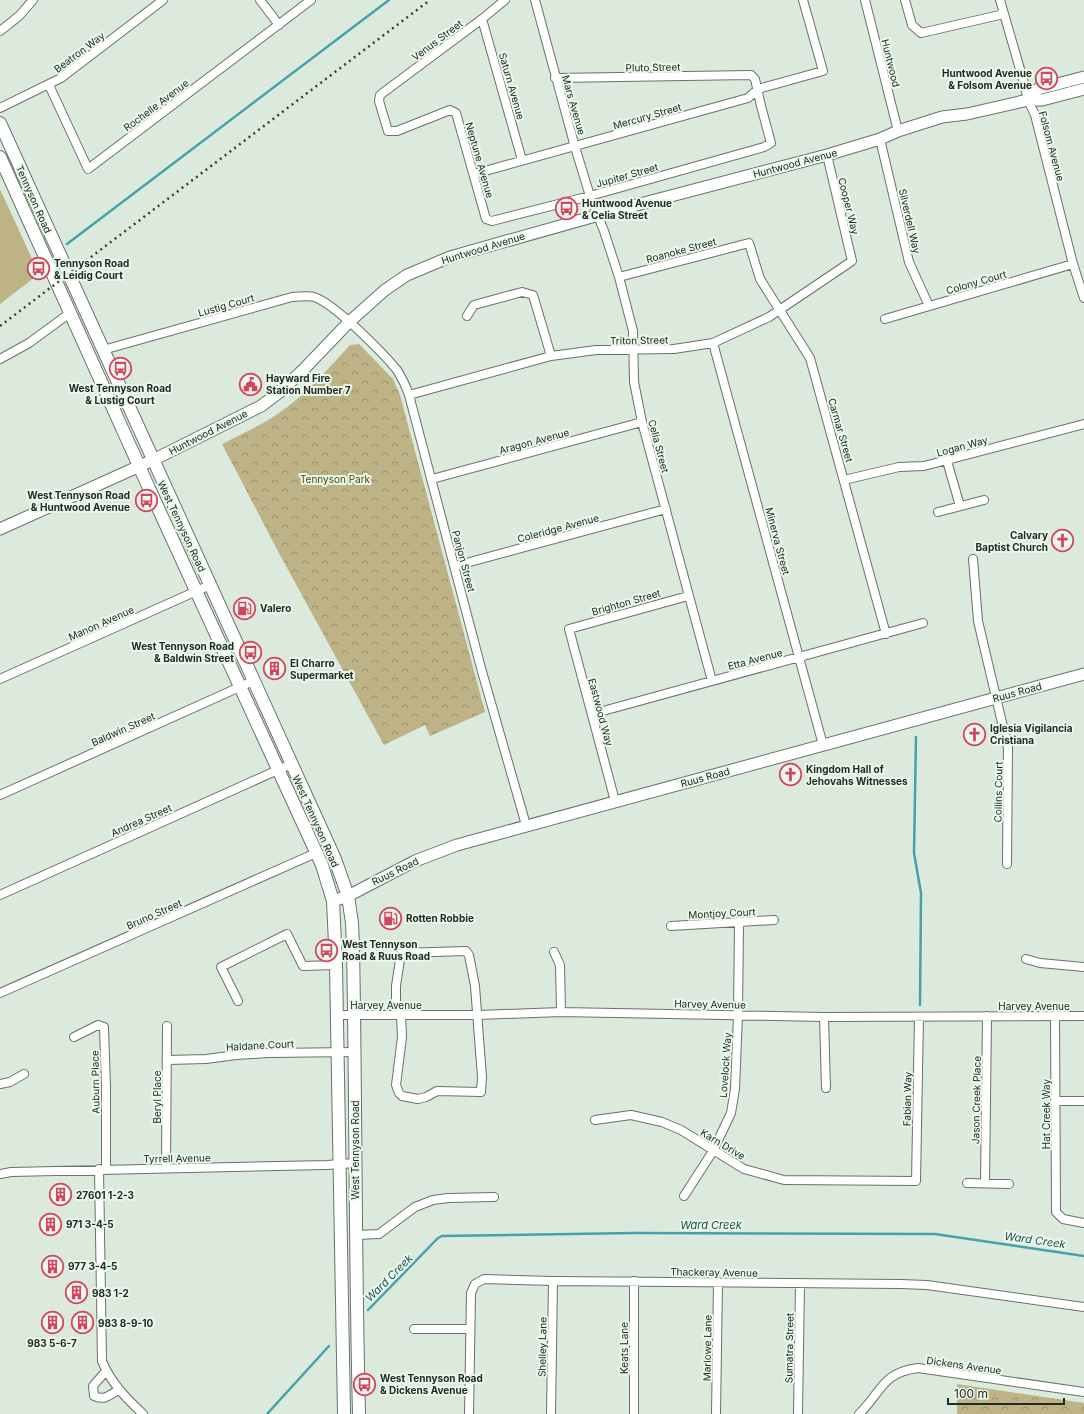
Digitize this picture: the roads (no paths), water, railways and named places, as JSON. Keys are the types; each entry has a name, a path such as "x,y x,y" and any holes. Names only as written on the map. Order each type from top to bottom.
{"main road":[{"name":"Tennyson Road","path":"0,123 68,274"},
{"name":"Tennyson Road","path":"0,157 56,284"},
{"name":"West Tennyson Road","path":"68,274 335,859 348,896 352,936 355,1052 355,1163 360,1414"},
{"name":"West Tennyson Road","path":"56,284 322,865 333,901 336,965 336,1053 344,1414"}],"street":[{"path":"0,31 19,16 33,0"},
{"name":"Beatron Way","path":"0,108 49,85 71,71 164,0"},
{"path":"260,0 278,25"},
{"name":"Rochelle Avenue","path":"49,85 88,169 311,0"},
{"name":"Venus Street","path":"450,110 397,131 388,131 379,101 380,95 482,19 505,0"},
{"name":"Mars Avenue","path":"535,0 575,147 590,196 598,215"},
{"name":"Mercury Street","path":"474,174 748,98 758,89 823,71 803,0"},
{"name":"Huntwood","path":"865,0 898,131"},
{"path":"905,0 912,25 921,33 1004,14"},
{"name":"Folsom Avenue","path":"1000,0 1028,100 1035,115 1073,264 1084,297"},
{"name":"Saturn Avenue","path":"482,19 522,160"},
{"name":"Pluto Street","path":"555,78 751,75 755,79 758,89"},
{"name":"Huntwood Avenue","path":"1028,100 1038,89 1084,77"},
{"name":"Jupiter Street","path":"486,219 492,221 590,196 764,147 771,143 760,106 758,89"},
{"name":"Huntwood Avenue","path":"0,529 153,460 261,406 281,391 349,322 385,290 407,275 450,257 598,215 827,155 880,139 898,131 942,117 967,114 1028,100 1042,100 1084,89"},
{"name":"Neptune Avenue","path":"450,110 456,113 486,219"},
{"name":"Silverdell Way","path":"880,139 909,262 929,306"},
{"name":"Cooper Way","path":"827,155 852,261"},
{"name":"Celia Street","path":"598,215 619,277 633,331 634,382 642,422 712,681"},
{"name":"Roanoke Street","path":"619,277 749,243"},
{"name":"Carmar Street","path":"749,243 760,280 810,358 886,634"},
{"name":"Triton Street","path":"409,395 551,356 596,350 674,349 714,343 769,317 852,261"},
{"name":"Colony Court","path":"884,320 1073,264"},
{"path":"468,316 474,305 522,292 533,295 551,356"},
{"name":"Lustig Court","path":"103,350 292,297 314,297 335,309 349,322"},
{"path":"0,359 29,343 70,313"},
{"name":"Panjon Street","path":"349,322 364,335 396,370 404,382 409,395 485,679 526,825"},
{"name":"Minerva Street","path":"714,343 823,744"},
{"name":"Aragon Avenue","path":"432,479 642,422"},
{"name":"Logan Way","path":"844,480 899,466 924,466 947,461 1084,424"},
{"path":"947,461 960,506"},
{"path":"938,512 984,500"},
{"name":"Coleridge Avenue","path":"455,566 666,509"},
{"name":"Collins Court","path":"973,559 978,621 1008,748 1007,864"},
{"name":"Manon Avenue","path":"0,679 210,585"},
{"name":"Brighton Street","path":"569,629 688,596"},
{"name":"Etta Avenue","path":"592,714 924,623"},
{"name":"Eastwood Way","path":"569,629 615,801"},
{"name":"Ruus Road","path":"333,901 348,896 415,861 457,844 1084,674"},
{"name":"Baldwin Street","path":"0,795 253,682"},
{"name":"Andrea Street","path":"0,894 291,764"},
{"name":"Bruno Street","path":"0,993 316,853"},
{"name":"Montjoy Court","path":"671,926 774,920"},
{"name":"Lovelock Way","path":"684,1196 713,1151 731,1113 735,1089 738,1014 739,922"},
{"path":"238,1001 221,967 286,934 302,966 336,965"},
{"path":"466,951 470,955 475,986 482,1077 480,1092 437,1091 426,1097 418,1098 402,1096 396,1085 402,1037 401,1015 396,1006 396,986 401,953 466,951"},
{"path":"554,952 560,965 561,1012"},
{"path":"1026,959 1040,963 1084,967"},
{"name":"Harvey Avenue","path":"336,1015 477,1016 561,1012 738,1014 824,1017 1084,1016"},
{"name":"Jason Creek Place","path":"986,1183 987,1016"},
{"name":"Hat Creek Way","path":"1055,1016 1056,1212 1063,1219 1084,1223"},
{"path":"824,1017 826,1088"},
{"name":"Fabian Way","path":"916,1180 919,1017"},
{"name":"Auburn Place","path":"74,1037 98,1026 104,1027 106,1087 103,1169"},
{"name":"Beryl Place","path":"166,1168 167,1026"},
{"name":"Haldane Court","path":"167,1060 206,1060 244,1054 355,1052"},
{"path":"0,1084 10,1082 24,1074"},
{"path":"1056,1101 1084,1101"},
{"name":"Karn Drive","path":"595,1120 631,1115 662,1122 681,1130 744,1169 784,1180 916,1180"},
{"name":"Tyrrell Avenue","path":"0,1174 11,1172 103,1169 339,1165 355,1163"},
{"path":"103,1169 102,1361 106,1371 118,1390 143,1414"},
{"path":"967,1183 1009,1184"},
{"path":"356,1235 379,1234 415,1207 433,1200 448,1198 494,1197"},
{"name":"Thackeray Avenue","path":"469,1414 471,1293 475,1284 484,1279 900,1284 927,1286 1084,1307"},
{"name":"Shelley Lane","path":"551,1414 553,1281"},
{"name":"Keats Lane","path":"634,1281 634,1414"},
{"name":"Marlowe Lane","path":"716,1414 718,1282"},
{"name":"Sumatra Street","path":"798,1414 800,1283"},
{"path":"414,1329 470,1329"},
{"name":"Dickens Avenue","path":"859,1414 867,1407 884,1383 894,1375 905,1370 918,1368 1084,1392"},
{"path":"106,1371 93,1386 94,1396 102,1398 118,1390"}],"waterway":[{"path":"67,244 389,0"},
{"path":"916,737 914,853 921,893 920,1005"},
{"name":"Ward Creek","path":"368,1310 438,1238 442,1236 634,1233 935,1234 1084,1256"},
{"name":"Ward Creek","path":"267,1414 329,1346"}],"railway":[{"path":"0,326 430,0"}],"place":[{"name":"Huntwood Avenue & Folsom Avenue","path":"1047,79"},
{"name":"Huntwood Avenue & Celia Street","path":"566,209"},
{"name":"Tennyson Road & Leidig Court","path":"39,269"},
{"name":"West Tennyson Road & Lustig Court","path":"120,368"},
{"name":"Hayward Fire Station Number 7","path":"250,384"},
{"name":"West Tennyson Road & Huntwood Avenue","path":"146,501"},
{"name":"Calvary Baptist Church","path":"1063,541"},
{"name":"Valero","path":"244,608"},
{"name":"West Tennyson Road & Baldwin Street","path":"250,652"},
{"name":"El Charro Supermarket","path":"274,669"},
{"name":"Iglesia Vigilancia Cristiana","path":"975,734"},
{"name":"Kingdom Hall of Jehovahs Witnesses","path":"791,775"},
{"name":"Rotten Robbie","path":"390,918"},
{"name":"West Tennyson Road & Ruus Road","path":"327,950"},
{"name":"27601 1-2-3","path":"61,1195"},
{"name":"971 3-4-5","path":"51,1224"},
{"name":"977 3-4-5","path":"52,1266"},
{"name":"983 1-2","path":"77,1293"},
{"name":"983 5-6-7","path":"52,1323"},
{"name":"983 8-9-10","path":"82,1323"},
{"name":"West Tennyson Road & Dickens Avenue","path":"365,1384"}],"park label":[{"name":"Tennyson Park","path":"335,479"}]}
